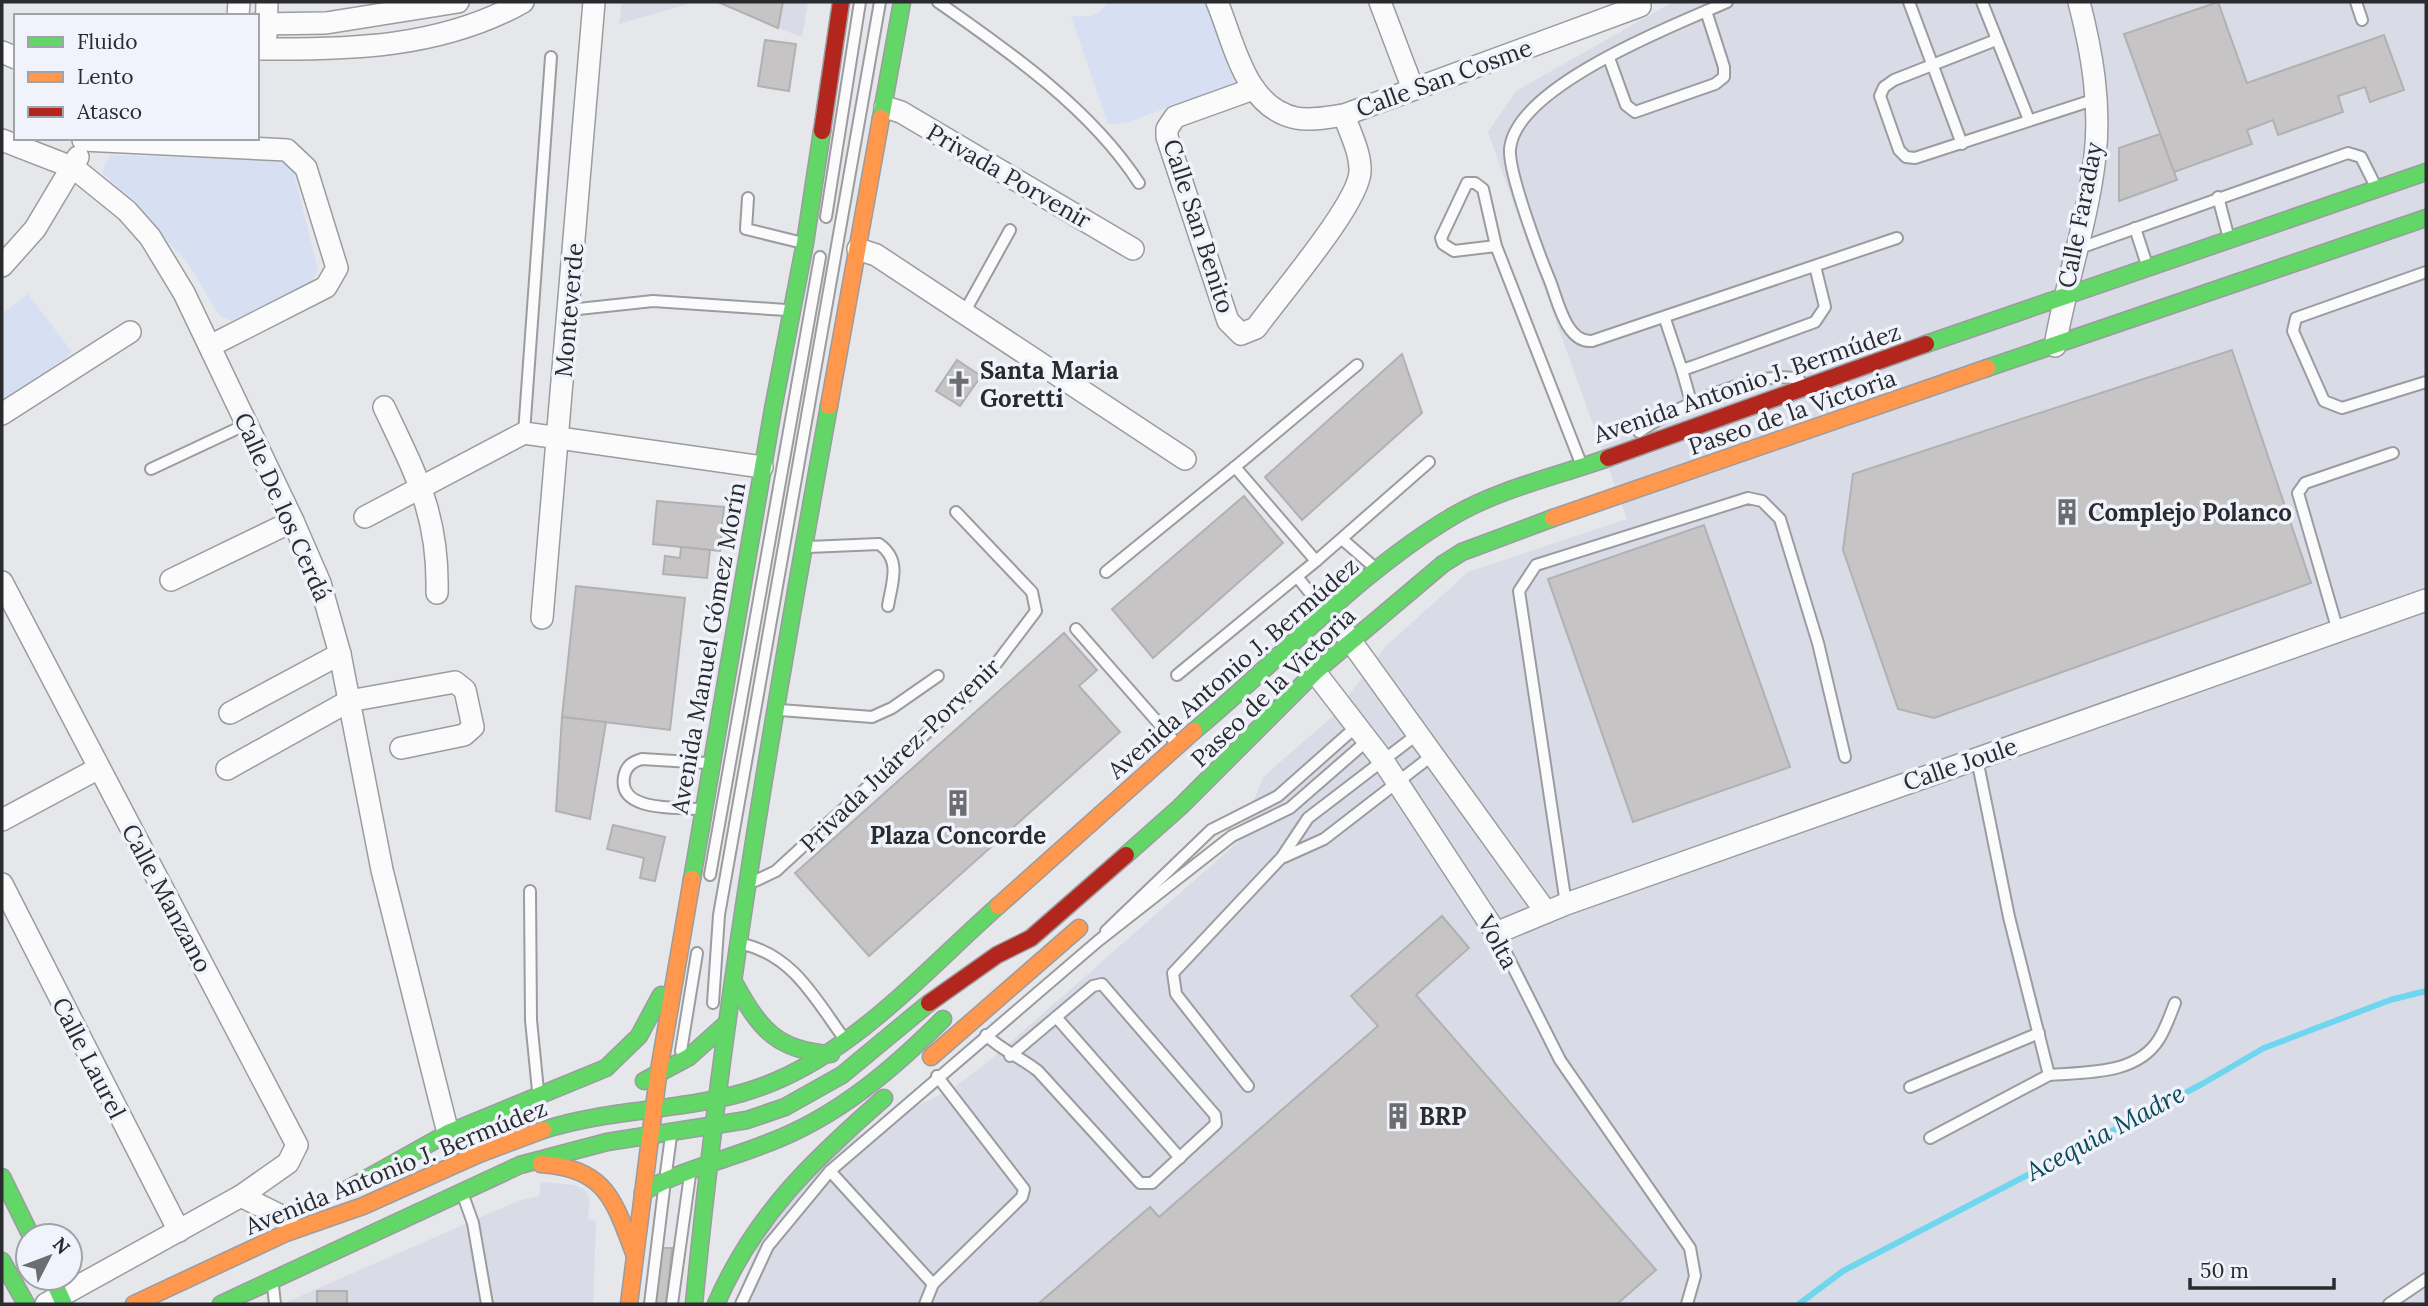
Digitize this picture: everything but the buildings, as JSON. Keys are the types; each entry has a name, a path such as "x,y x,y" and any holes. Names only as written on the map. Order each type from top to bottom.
{"main road":[{"name":"Avenida Manuel Gómez Morín","path":"629,1304 658,1076 710,764 772,470 772,409 792,311 814,244 841,2"},
{"path":"629,1086 678,1071 708,1049 735,984 746,884 774,709 805,547 824,420 885,107 902,2"},
{"name":"Avenida Antonio J. Bermúdez","path":"136,1303 310,1223 350,1211 538,1132 584,1119 654,1107 674,1098 706,1097 785,1080 831,1054 1177,745 1230,702 1378,571 1443,521 1524,485 2147,266 2426,172"},
{"name":"Paseo de la Victoria","path":"221,1304 238,1300 277,1277 335,1254 520,1164 574,1149 672,1131 702,1133 747,1120 814,1094 842,1075 939,995 997,955 1031,938 1180,807 1352,640 1443,564 1482,542 2426,218"},
{"path":"772,409 799,426 824,420"},
{"path":"772,470 795,483 811,508"},
{"path":"1213,737 1230,702"},
{"path":"1131,873 1161,838 1180,807"},
{"path":"923,1064 1089,920"},
{"path":"643,1192 698,1160 779,1139 856,1097 965,997 1020,924"},
{"path":"136,1303 151,1284 174,1268 287,1219 448,1133 606,1068 626,1055 648,1024 680,942"},
{"path":"735,984 753,1017 766,1033 807,1054 831,1054"},
{"path":"694,1304 698,1160 719,1023"},
{"path":"716,1304 740,1248 759,1220 792,1183 894,1090"},
{"path":"277,1277 321,1244 350,1211 420,1166 479,1137 548,1110"},
{"path":"520,1164 563,1164 579,1168 593,1176 614,1203 635,1255"},
{"path":"2,1177 24,1222"},
{"path":"2,1261 26,1304"}],"street":[{"path":"267,2 262,23 261,49 355,49 420,40 455,32 495,17 523,2"},
{"path":"262,23 326,23 458,2"},
{"path":"1217,2 1253,89"},
{"path":"1380,2 1413,89"},
{"name":"Calle Faraday","path":"2055,346 2095,155 2096,99 2091,46 2079,2"},
{"name":"Monteverde","path":"542,618 598,3"},
{"name":"Calle San Cosme","path":"1253,89 1274,108 1297,118 1345,115 1640,6"},
{"name":"Calle San Benito","path":"1253,89 1175,117 1167,129 1167,137 1228,321 1241,334 1256,328 1351,198 1360,173 1359,158 1345,115"},
{"name":"Privada Porvenir","path":"885,107 901,112 1133,249"},
{"name":"Calle De los Cerdá","path":"2,140 74,168 127,211 150,237 171,269 210,346 293,520 320,583 340,653 382,870 448,1133"},
{"path":"2,266 35,229 74,168 84,140"},
{"path":"102,140 287,150 306,168 337,268 336,275 326,287 210,346"},
{"path":"858,249 876,255 1185,459"},
{"path":"2,414 130,332"},
{"path":"384,407 422,487 435,533 437,593"},
{"path":"365,517 524,433 559,436 772,470"},
{"path":"171,580 293,520"},
{"name":"Calle Manzano","path":"2,582 297,1145 288,1163 241,1196 56,1296"},
{"name":"Calle Joule","path":"1496,933 1566,904 2426,600"},
{"path":"1328,615 1352,640 1546,912"},
{"name":"Volta","path":"1294,645 1382,759 1496,933"},
{"path":"230,713 340,653"},
{"path":"227,769 349,701 454,682 465,690 473,727 464,735 401,748"},
{"path":"2,820 99,768"},
{"name":"Calle Laurel","path":"2,884 179,1231"},
{"path":"241,1196 287,1219"}],"lane":[{"path":"824,231 860,2"},
{"path":"709,882 772,470 799,426 880,2"},
{"path":"938,2 1079,112 1121,155 1139,183"},
{"path":"1727,2 1609,58 1558,88 1531,108 1513,134 1510,157 1538,254 1572,334 1592,341 1665,319 1897,239"},
{"path":"1909,2 1962,144"},
{"path":"1982,2 2029,120"},
{"path":"2356,2 2362,20"},
{"path":"1609,58 1626,106 1634,112 1715,85 1724,77 1724,67 1706,11"},
{"path":"1996,40 1894,80 1884,87 1880,96 1895,139 1906,157 1915,158 1962,144 2096,99"},
{"path":"524,433 551,57"},
{"path":"2076,250 2218,197 2348,153 2361,157 2376,188"},
{"path":"1496,246 1454,251 1443,244 1441,239 1467,183 1475,183 1483,189 1496,246 1582,465"},
{"path":"2218,197 2229,239"},
{"path":"712,1010 719,915 795,483 814,244 746,229 748,198"},
{"path":"2135,228 2147,266"},
{"path":"964,313 1010,230"},
{"path":"1682,370 1815,322 1825,307 1815,266"},
{"path":"2426,272 2296,318 2293,327 2323,401 2330,406 2342,408 2426,382"},
{"path":"569,310 653,301 792,311"},
{"path":"1665,319 1691,402"},
{"path":"1106,572 1357,365"},
{"path":"1620,452 1638,432 1655,420 1691,402 1783,375 1814,383"},
{"path":"151,469 247,424"},
{"path":"2339,631 2298,493 2305,483 2393,453"},
{"path":"1177,675 1298,578 1429,462"},
{"path":"1235,467 1316,561"},
{"path":"1566,904 1519,591 1535,565 1748,498 1762,501 1780,519 1818,643 1845,757"},
{"name":"Privada Juárez-Porvenir","path":"746,884 776,871 984,681 1036,611 1032,592 956,512"},
{"path":"1342,539 1378,571"},
{"path":"805,547 879,544 887,550 895,564 888,606"},
{"path":"1298,578 1328,615"},
{"path":"1076,629 1177,745"},
{"path":"774,709 872,717 892,708 938,676"},
{"path":"1098,941 1116,919 1211,830 1278,796 1362,733"},
{"path":"741,1304 768,1246 830,1171 937,1076 1098,941 1232,836 1290,808 1362,733"},
{"path":"1248,1086 1176,994 1173,973 1282,857 1308,818 1419,733"},
{"path":"1282,857 1324,839 1434,754"},
{"path":"703,809 638,803 628,795 623,784 625,772 632,762 642,759 710,764"},
{"path":"1977,759 2009,917 2049,1075"},
{"path":"530,891 531,1020 538,1094"},
{"name":"Volta","path":"1496,933 1560,1060 1690,1248 1695,1276 1687,1304"},
{"path":"678,1071 700,935"},
{"path":"740,943 763,949 787,963 806,984 846,1042"},
{"path":"986,1035 1010,1056 1038,1071 1140,1183 1152,1184 1216,1124 1215,1115 1102,984 1093,986 1010,1056"},
{"path":"1930,1138 2049,1075 2105,1071 2137,1059 2159,1040 2175,1003"},
{"path":"1056,1017 1180,1158"},
{"path":"1910,1087 2039,1033"},
{"path":"925,1304 933,1284 1022,1197 1024,1189 937,1076"},
{"path":"650,1304 674,1098"},
{"path":"672,1304 698,1160"},
{"path":"830,1171 933,1284"},
{"path":"462,1192 473,1223 487,1304"},
{"path":"275,1304 277,1277"},
{"path":"2389,1304 2426,1279"}],"shaded area":[{"path":"622,2 695,2 619,24"},
{"path":"718,2 808,2 802,37 778,28"},
{"path":"1108,2 1205,2 1236,83 1125,123 1108,124 1071,16 1092,15"},
{"path":"1673,2 2426,2 2426,1304 734,1304 766,1226 847,1141 953,1088 989,1061 1238,842 1263,777 1333,716 1386,646 1468,572 1627,519 1488,132 1516,91"},
{"path":"110,155 291,161 318,270 311,283 231,321 219,315 187,262 102,172"},
{"path":"28,294 72,352 11,400 2,403 2,314"},
{"path":"541,1182 574,1185 585,1190 590,1199 588,1219 596,1221 593,1304 282,1304 518,1201 539,1196"}],"waterway":[{"name":"Acequia Madre","path":"1799,1304 1843,1271 2202,1084 2264,1048 2390,1000 2426,991"}],"traffic: fast":[{"path":"881,118 902,2"},
{"path":"692,879 773,409 805,243 822,131"},
{"path":"1926,344 2426,172"},
{"path":"1987,368 2426,218"},
{"path":"694,1304 735,966 770,741 829,406"},
{"path":"1194,731 1352,590 1418,539 1453,516 1489,498 1608,458"},
{"path":"1126,855 1180,807 1315,672 1443,564 1462,552 1553,518"},
{"path":"543,1130 592,1118 717,1099 779,1079 848,1039 910,988 998,906"},
{"path":"735,984 753,1014 772,1035 797,1048 831,1054"},
{"path":"346,1190 448,1133 606,1068 639,1036 661,995"},
{"path":"221,1304 520,1165 607,1142 747,1120 785,1107 842,1075 929,1003"},
{"path":"643,1192 689,1171 768,1143 817,1120 883,1074 943,1019"},
{"path":"644,1081 689,1057 727,1023"},
{"path":"716,1304 731,1272 767,1216 809,1167 884,1098"},
{"path":"2,1177 24,1222"},
{"path":"2,1261 26,1304"},
{"path":"58,1292 64,1304"}],"traffic: slow":[{"path":"829,406 881,118"},
{"path":"1553,518 1987,368"},
{"path":"998,906 1194,731"},
{"path":"629,1304 658,1076 692,879"},
{"path":"931,1057 1079,928"},
{"path":"134,1304 286,1233 363,1206 479,1154 543,1130"},
{"path":"541,1164 580,1172 604,1190 620,1217 634,1253"}],"traffic: jam":[{"path":"822,131 841,2"},
{"path":"1608,458 1926,344"},
{"path":"929,1003 997,955 1031,938 1126,855"}],"place":[{"name":"Santa Maria Goretti","path":"959,384"},
{"name":"Complejo Polanco","path":"2067,512"},
{"name":"Plaza Concorde","path":"958,803"},
{"name":"BRP","path":"1398,1116"}]}
